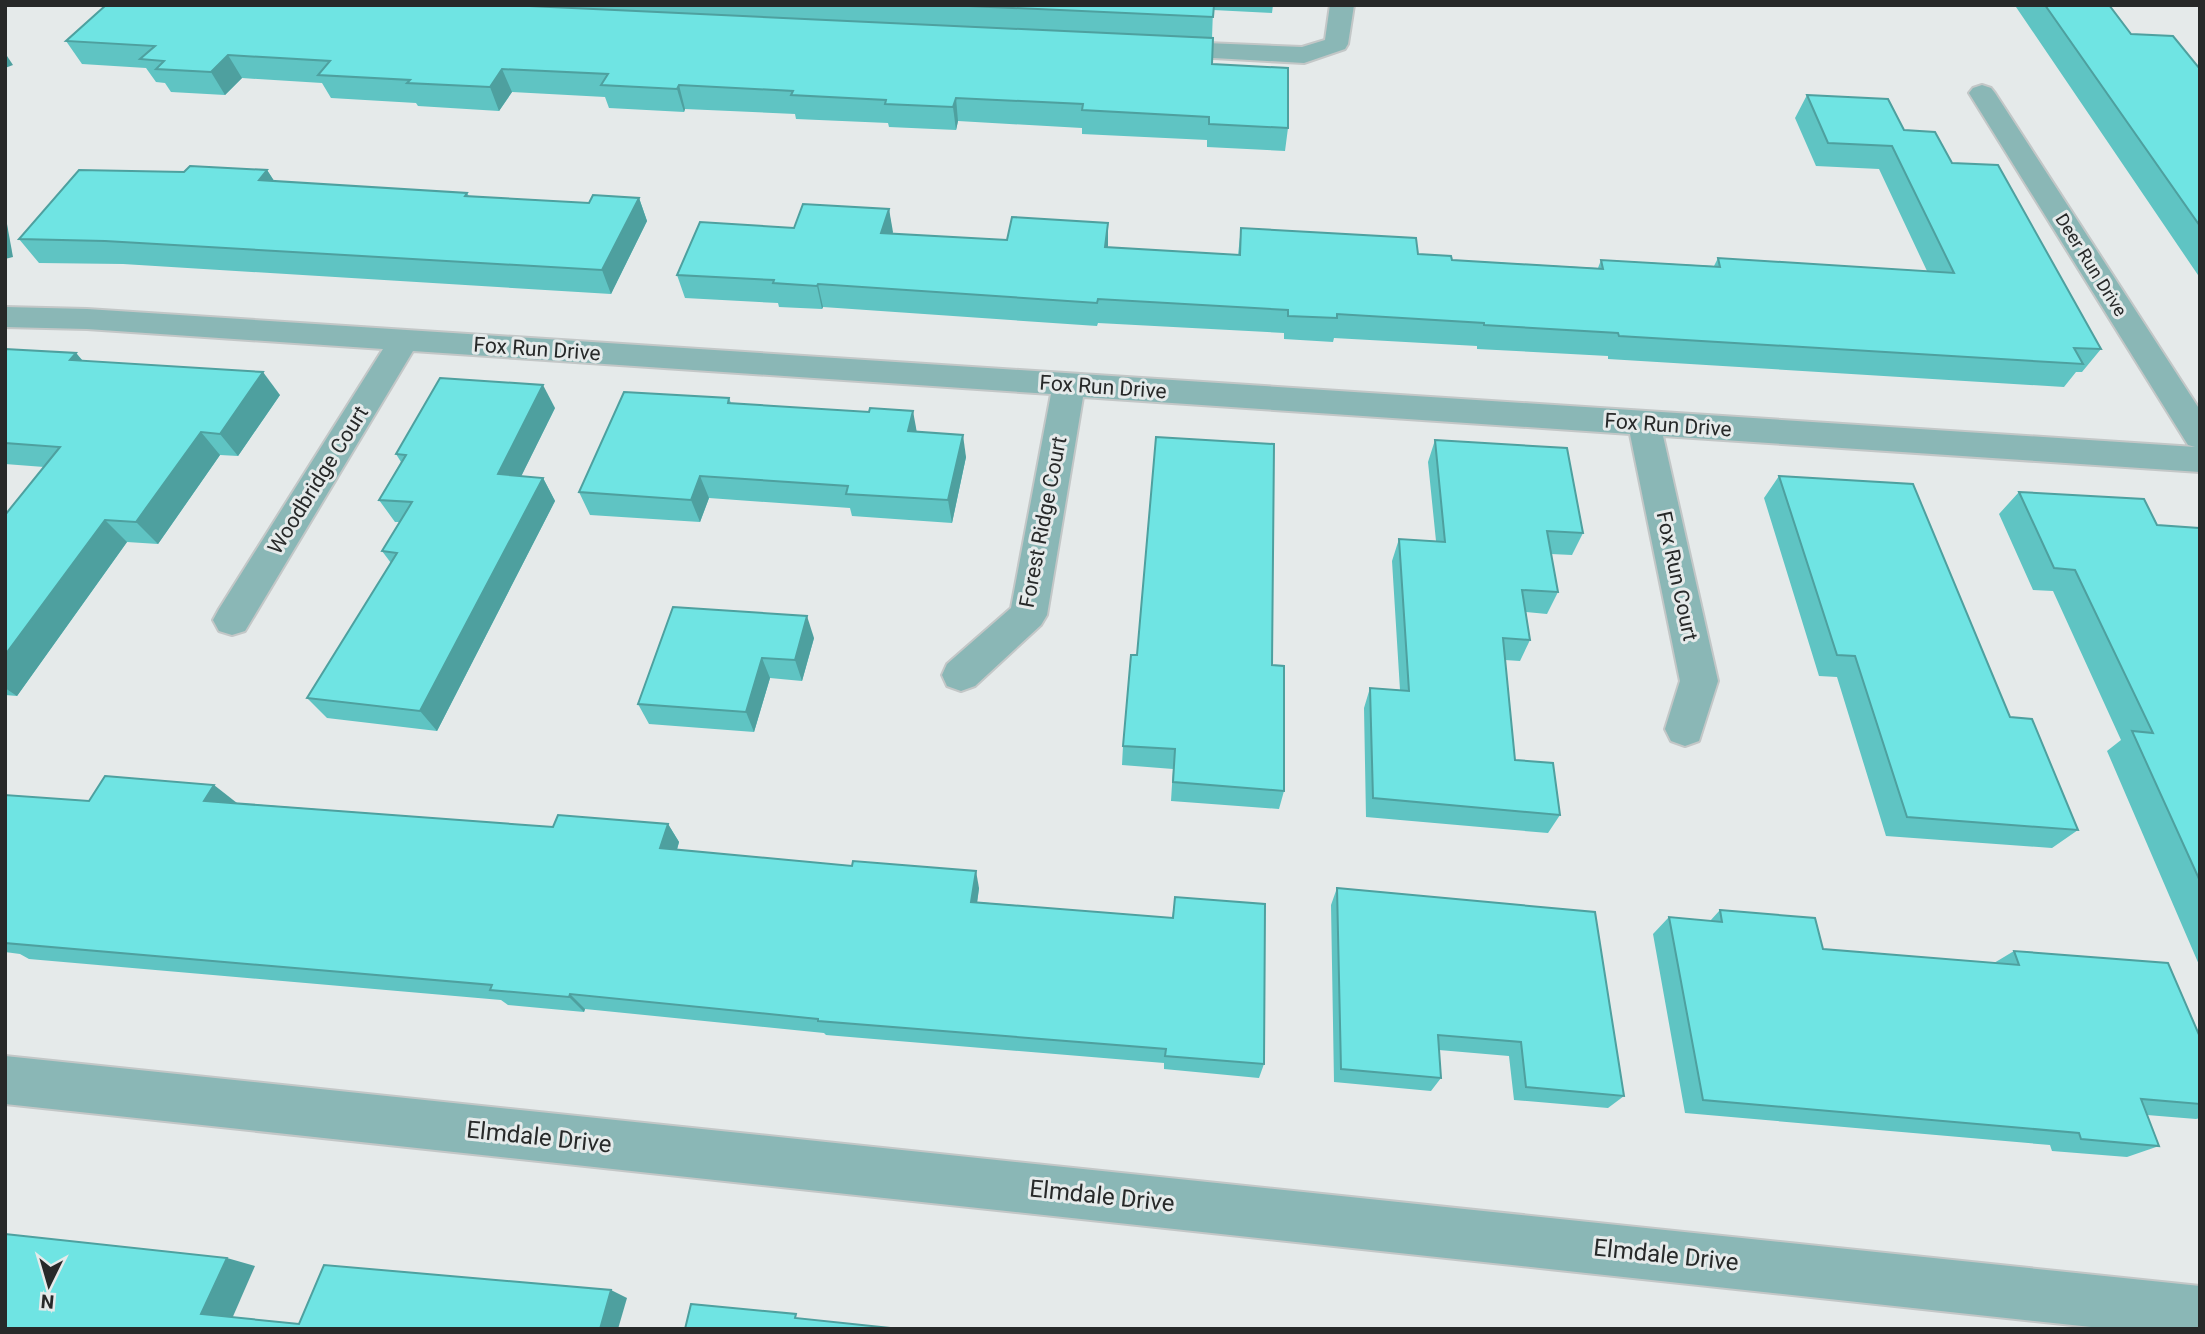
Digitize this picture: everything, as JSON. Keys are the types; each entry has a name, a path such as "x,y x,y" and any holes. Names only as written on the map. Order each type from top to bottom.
{"street":[{"path":"1138,47 1304,55 1336,44 1342,5"},
{"name":"Deer Run Drive","path":"1982,93 2200,437"},
{"name":"Fox Run Drive","path":"5,317 87,319 2200,460"},
{"name":"Woodbridge Court","path":"232,620 404,340"},
{"name":"Forest Ridge Court","path":"961,674 1028,615 1069,384"},
{"name":"Fox Run Court","path":"1644,423 1699,681 1685,729"},
{"name":"Elmdale Drive","path":"5,1080 2200,1312"}],"building":[{"path":"106,5 507,5 1213,38 1212,64 1288,68 1288,128 1209,124 1209,117 1082,110 1083,104 956,98 953,107 791,95 793,91 679,85 677,89 601,85 608,74 502,69 490,87 407,83 410,80 318,75 330,61 228,55 211,72 156,69 164,61 140,59 155,46 66,41"},
{"path":"947,5 1214,5 1213,17"},
{"path":"2045,5 2109,5 2131,34 2173,36 2200,69 2200,226"},
{"path":"1807,95 1888,99 1904,130 1935,132 1952,163 1998,165 2101,349 2074,348 2083,364 1619,336 1618,333 1337,314 1337,318 1288,316 1288,310 1098,299 1097,303 677,275 700,222 794,228 803,204 889,209 881,233 1007,240 1012,217 1108,223 1105,247 1240,255 1241,228 1416,238 1418,254 1451,256 1452,260 1603,269 1601,260 1720,267 1718,258 1954,273 1892,146 1828,143"},
{"path":"190,166 267,170 259,180 467,193 465,196 589,203 593,195 639,198 602,270 105,241 19,239 79,170 184,172"},
{"path":"5,349 76,353 70,360 263,372 220,434 201,432 136,522 105,520 5,655 5,515 60,447 5,443"},
{"path":"440,378 543,385 498,474 543,478 420,711 307,698 397,553 382,551 412,502 379,500 406,455 396,454"},
{"path":"624,392 729,398 728,403 869,412 870,408 913,411 908,431 963,435 948,500 846,494 848,486 700,476 691,500 579,492"},
{"path":"1156,437 1274,444 1272,665 1284,666 1284,791 1173,782 1175,749 1123,746 1131,655 1137,655"},
{"path":"1435,440 1567,448 1583,533 1547,531 1558,592 1522,590 1530,640 1503,638 1515,760 1553,763 1560,815 1373,798 1370,688 1409,691 1399,539 1445,542"},
{"path":"1779,476 1913,484 2010,717 2032,719 2078,830 1907,817 1855,656 1837,655"},
{"path":"2019,492 2144,499 2157,525 2200,529 2200,881 2132,731 2153,733 2075,570 2054,568"},
{"path":"673,607 807,616 795,660 762,658 746,712 638,704"},
{"path":"105,776 214,785 204,801 553,827 558,815 668,824 660,848 852,866 853,861 976,871 971,902 1173,918 1175,897 1265,904 1264,1064 1165,1056 1166,1049 818,1021 570,994 569,997 490,990 492,985 5,943 5,795 89,801"},
{"path":"1337,888 1595,912 1624,1096 1526,1087 1521,1042 1438,1035 1441,1078 1341,1069"},
{"path":"1720,910 1815,918 1823,949 2019,965 2014,951 2168,963 2200,1037 2200,1104 2141,1099 2159,1146 2081,1139 2079,1133 1703,1100 1669,917 1722,922"},
{"path":"5,1234 227,1258 201,1314 299,1324 324,1265 611,1290 600,1329 5,1329"},
{"path":"691,1304 796,1314 795,1318 900,1329 685,1329"}]}
